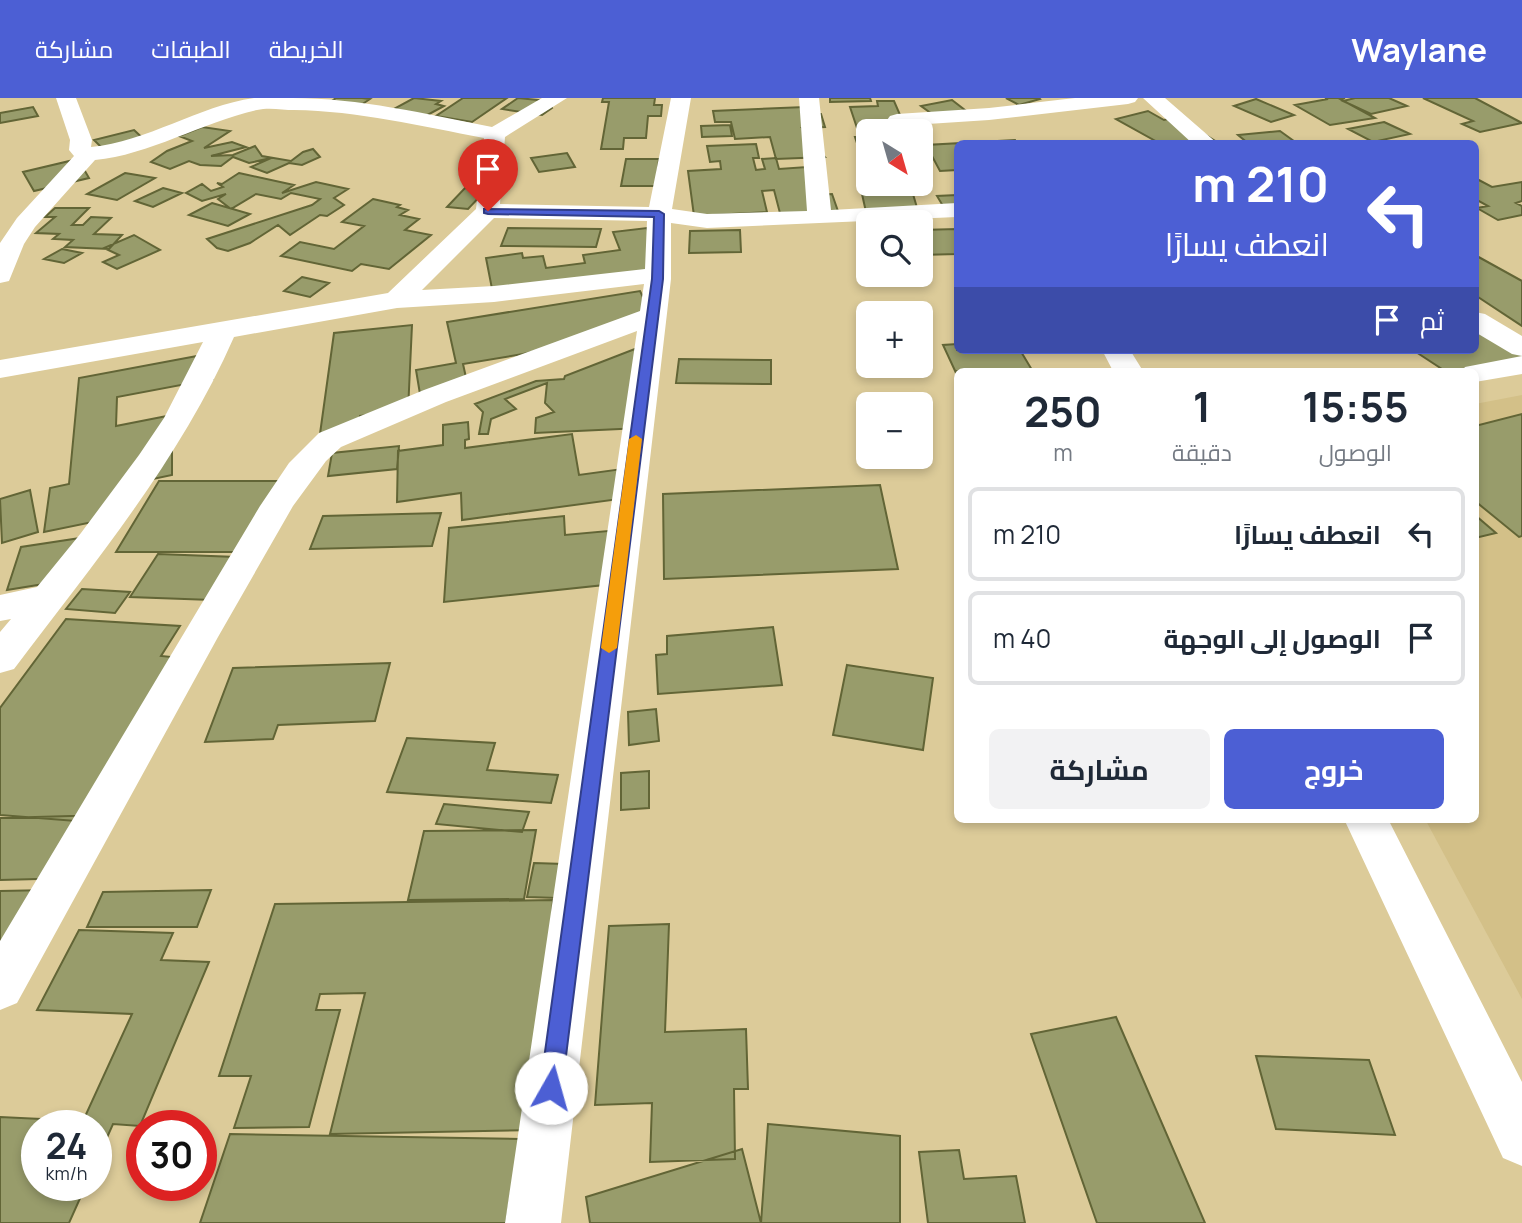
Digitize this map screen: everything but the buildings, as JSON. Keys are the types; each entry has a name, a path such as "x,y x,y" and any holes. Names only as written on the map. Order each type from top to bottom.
{"street":[{"path":"66,98 81,140 80,150 88,154 110,152 196,121 259,103 378,104 495,134 556,98"},
{"path":"533,1223 658,275 659,214 681,98"},
{"path":"809,98 820,218"},
{"path":"893,98 897,119"},
{"path":"933,121 1128,98"},
{"path":"1153,98 1202,140"},
{"path":"989,114 998,135"},
{"path":"397,300 488,211 495,134"},
{"path":"0,275 12,244 26,223 88,154"},
{"path":"488,211 659,214 708,221 820,218 919,203 954,209"},
{"path":"0,369 397,300 494,294 658,275"},
{"path":"0,987 179,668 295,479 319,449 330,440 435,396 651,316"},
{"path":"1479,322 1522,348"},
{"path":"0,659 140,479 207,370 223,329"},
{"path":"1479,372 1522,365"},
{"path":"0,608 47,598"},
{"path":"1368,823 1522,1139"}],"shaded area":[{"path":"1522,395 1522,999 1427,823 1479,823 1479,403"}],"slow traffic":[{"path":"609,648 636,439"}],"route":[{"path":"488,211 659,214 658,279 551,1088"}]}
